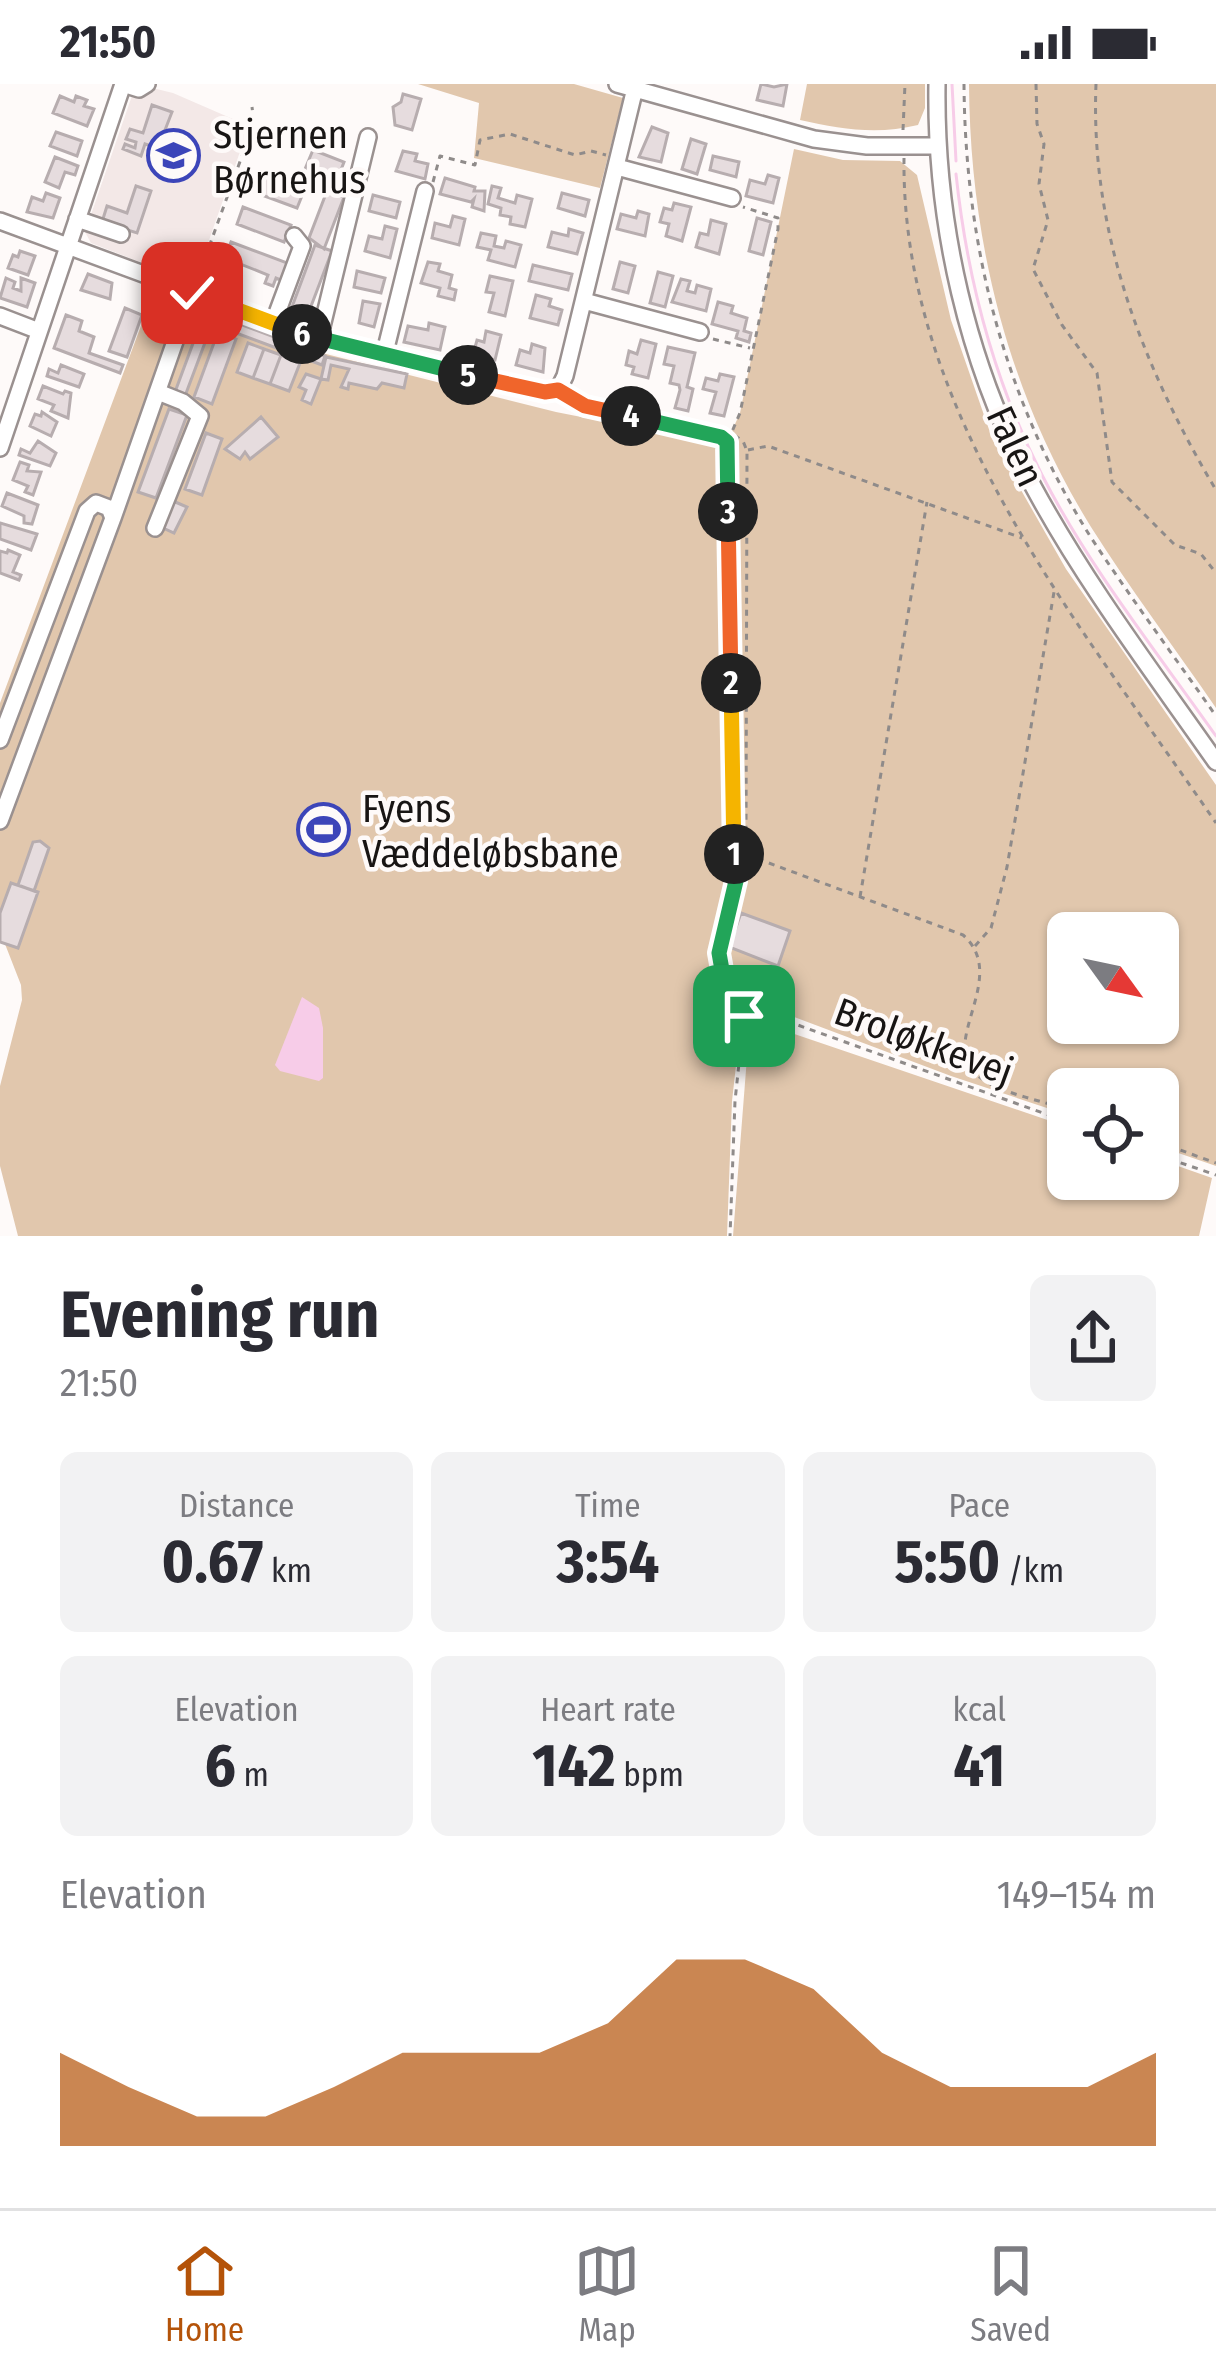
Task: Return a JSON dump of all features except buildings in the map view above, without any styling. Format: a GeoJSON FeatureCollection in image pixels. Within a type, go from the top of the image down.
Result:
{"type":"FeatureCollection","features":[{"type":"Feature","properties":{"kind":"street"},"geometry":{"type":"LineString","coordinates":[[0,448],[123,84],[139,89],[147,84]]}},
{"type":"Feature","properties":{"kind":"street"},"geometry":{"type":"LineString","coordinates":[[617,84],[814,139],[867,146],[938,146]]}},
{"type":"Feature","properties":{"kind":"street","name":"Falen"},"geometry":{"type":"LineString","coordinates":[[937,84],[945,224],[961,300],[1003,423],[1069,549],[1216,762]]}},
{"type":"Feature","properties":{"kind":"street"},"geometry":{"type":"LineString","coordinates":[[424,191],[384,356],[545,392],[558,390],[636,87]]}},
{"type":"Feature","properties":{"kind":"street"},"geometry":{"type":"LineString","coordinates":[[0,221],[319,339],[368,137]]}},
{"type":"Feature","properties":{"kind":"street"},"geometry":{"type":"LineString","coordinates":[[618,162],[732,198]]}},
{"type":"Feature","properties":{"kind":"street"},"geometry":{"type":"LineString","coordinates":[[77,219],[121,234]]}},
{"type":"Feature","properties":{"kind":"street"},"geometry":{"type":"LineString","coordinates":[[273,324],[302,245],[294,236]]}},
{"type":"Feature","properties":{"kind":"street"},"geometry":{"type":"LineString","coordinates":[[0,821],[125,488],[192,293]]}},
{"type":"Feature","properties":{"kind":"street"},"geometry":{"type":"LineString","coordinates":[[584,301],[700,332]]}},
{"type":"Feature","properties":{"kind":"street"},"geometry":{"type":"LineString","coordinates":[[0,316],[39,331]]}},
{"type":"Feature","properties":{"kind":"street"},"geometry":{"type":"LineString","coordinates":[[155,528],[200,416],[183,402],[158,392]]}},
{"type":"Feature","properties":{"kind":"street"},"geometry":{"type":"LineString","coordinates":[[0,740],[87,511],[96,503],[109,508],[113,518]]}},
{"type":"Feature","properties":{"kind":"path"},"geometry":{"type":"LineString","coordinates":[[964,84],[972,218],[986,293],[1027,415],[1090,536],[1216,716]]}},
{"type":"Feature","properties":{"kind":"path"},"geometry":{"type":"LineString","coordinates":[[1036,84],[1037,124],[1044,144],[1039,184],[1048,220],[1033,269],[1062,325],[1097,373],[1112,482],[1175,545],[1201,554],[1216,573]]}},
{"type":"Feature","properties":{"kind":"path"},"geometry":{"type":"LineString","coordinates":[[1096,84],[1100,168],[1114,264],[1141,345],[1176,421],[1216,490]]}},
{"type":"Feature","properties":{"kind":"path"},"geometry":{"type":"LineString","coordinates":[[192,293],[254,123],[252,106]]}},
{"type":"Feature","properties":{"kind":"path"},"geometry":{"type":"LineString","coordinates":[[424,191],[431,188],[440,156],[475,165],[480,140],[510,134],[575,155],[591,151],[618,162]]}},
{"type":"Feature","properties":{"kind":"path"},"geometry":{"type":"LineString","coordinates":[[730,1236],[744,1016],[724,981],[719,953],[736,881],[727,442],[740,413],[778,218],[736,205],[732,198]]}},
{"type":"Feature","properties":{"kind":"path"},"geometry":{"type":"LineString","coordinates":[[700,332],[752,349]]}},
{"type":"Feature","properties":{"kind":"path"},"geometry":{"type":"LineString","coordinates":[[319,339],[384,356]]}},
{"type":"Feature","properties":{"kind":"path"},"geometry":{"type":"LineString","coordinates":[[558,390],[578,399],[732,434],[743,441],[747,451],[746,838],[758,859],[963,935],[975,946],[982,972],[965,1046],[969,1067],[980,1079],[1047,1103]]}},
{"type":"Feature","properties":{"kind":"path"},"geometry":{"type":"LineString","coordinates":[[558,390],[585,406],[727,442]]}},
{"type":"Feature","properties":{"kind":"path"},"geometry":{"type":"LineString","coordinates":[[747,451],[768,446],[1026,540]]}},
{"type":"Feature","properties":{"kind":"path"},"geometry":{"type":"LineString","coordinates":[[860,898],[927,502]]}},
{"type":"Feature","properties":{"kind":"path"},"geometry":{"type":"LineString","coordinates":[[975,946],[991,928],[1007,867],[1055,590]]}},
{"type":"Feature","properties":{"kind":"path","name":"Broløkkevej"},"geometry":{"type":"LineString","coordinates":[[740,1004],[1047,1114]]}},
{"type":"Feature","properties":{"kind":"path"},"geometry":{"type":"LineString","coordinates":[[1179,1150],[1216,1163]]}},
{"type":"Feature","properties":{"kind":"path"},"geometry":{"type":"LineString","coordinates":[[1179,1162],[1216,1175]]}},
{"type":"Feature","properties":{"kind":"shaded area","name":"Stjernen Børnehus"},"geometry":{"type":"Polygon","coordinates":[[[136,84],[173,93],[249,126],[194,283],[91,243],[85,232],[136,84]]]}},
{"type":"Feature","properties":{"kind":"shaded area"},"geometry":{"type":"Polygon","coordinates":[[[418,84],[574,84],[623,98],[600,188],[474,158],[479,103],[418,84]]]}},
{"type":"Feature","properties":{"kind":"shaded area"},"geometry":{"type":"Polygon","coordinates":[[[807,84],[925,84],[925,108],[918,125],[888,130],[800,120],[807,84]]]}},
{"type":"Feature","properties":{"kind":"shaded area"},"geometry":{"type":"Polygon","coordinates":[[[969,84],[1216,84],[1216,708],[1091,527],[1037,423],[999,314],[986,258],[971,143],[969,84]]]}},
{"type":"Feature","properties":{"kind":"shaded area"},"geometry":{"type":"Polygon","coordinates":[[[794,149],[843,160],[900,161],[917,175],[951,320],[993,441],[1066,569],[1216,785],[1216,1166],[1179,1153],[1179,1068],[1047,1068],[1047,1108],[741,997],[729,958],[743,859],[727,442],[740,413],[794,149]]]}},
{"type":"Feature","properties":{"kind":"shaded area","name":"Fyens Væddeløbsbane"},"geometry":{"type":"Polygon","coordinates":[[[154,291],[326,354],[556,412],[723,445],[732,871],[717,955],[720,976],[741,1021],[732,1101],[727,1236],[18,1236],[0,1166],[0,1086],[22,1000],[21,985],[5,944],[0,942],[0,703],[154,291]]]}},
{"type":"Feature","properties":{"kind":"shaded area"},"geometry":{"type":"Polygon","coordinates":[[[302,997],[319,1008],[323,1078],[319,1081],[280,1071],[275,1065],[302,997]]]}},
{"type":"Feature","properties":{"kind":"shaded area"},"geometry":{"type":"Polygon","coordinates":[[[750,1019],[1047,1120],[1047,1200],[1179,1200],[1179,1166],[1212,1178],[1199,1236],[733,1236],[750,1019]]]}},
{"type":"Feature","properties":{"kind":"waterway"},"geometry":{"type":"LineString","coordinates":[[952,84],[956,161]]}},
{"type":"Feature","properties":{"kind":"waterway"},"geometry":{"type":"LineString","coordinates":[[956,174],[967,252],[985,328],[1025,439],[1081,543],[1216,736]]}},
{"type":"Feature","properties":{"kind":"place","name":"Stjernen Børnehus"},"geometry":{"type":"Point","coordinates":[174,156]}},
{"type":"Feature","properties":{"kind":"place","name":"Fyens Væddeløbsbane"},"geometry":{"type":"Point","coordinates":[323,830]}},
{"type":"Feature","properties":{"kind":"route"},"geometry":{"type":"LineString","coordinates":[[192,293],[293,332],[545,392],[558,390],[585,406],[727,442],[736,881],[719,953],[724,981],[744,1016]]}}]}
